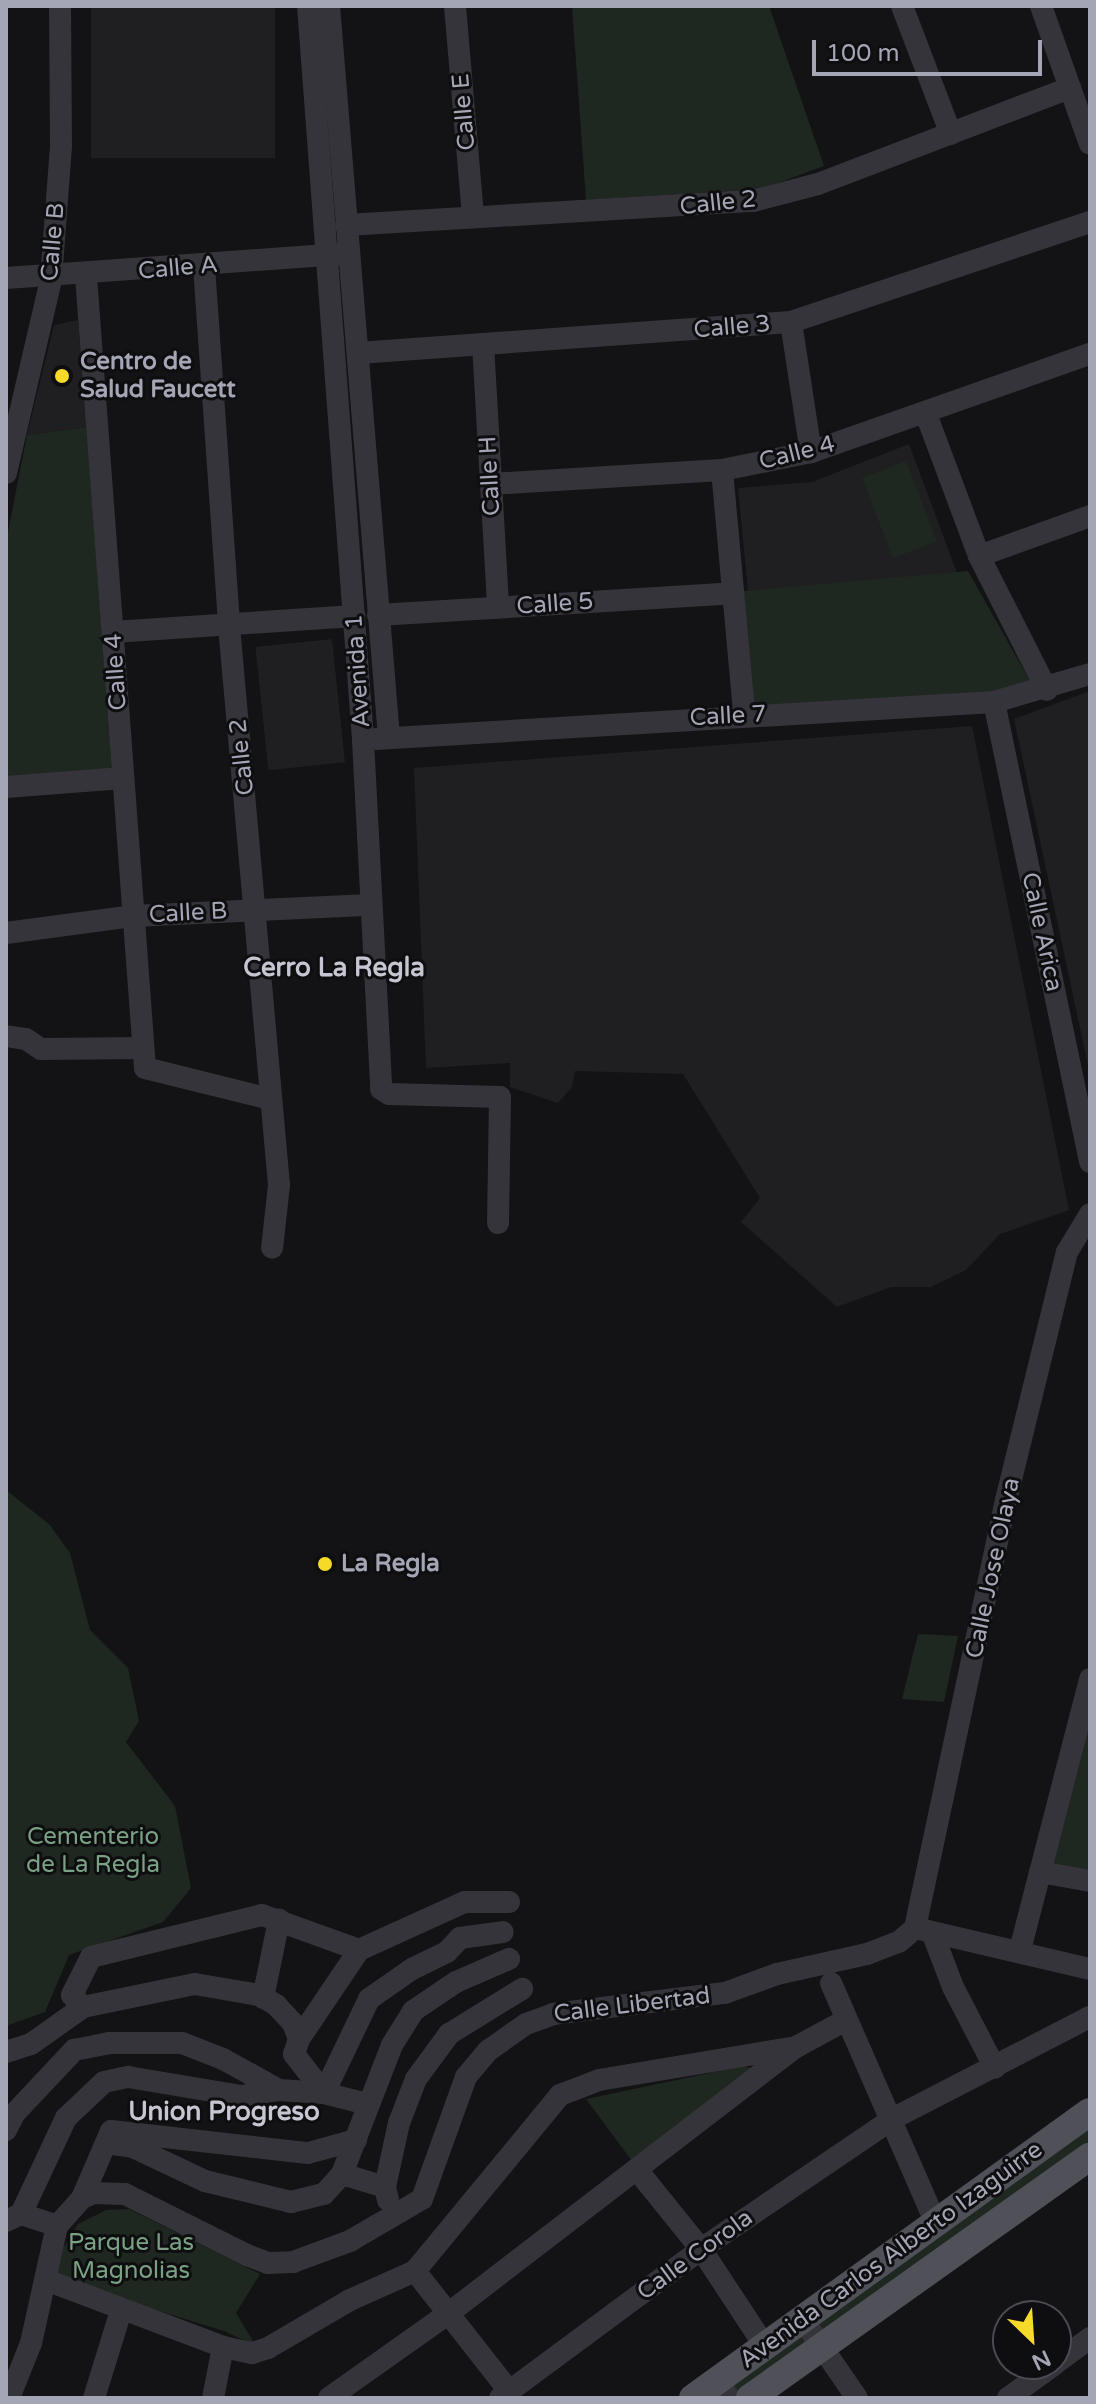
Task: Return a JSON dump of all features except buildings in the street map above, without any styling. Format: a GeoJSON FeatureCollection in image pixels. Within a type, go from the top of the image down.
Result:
{"type":"FeatureCollection","features":[{"type":"Feature","properties":{"kind":"main road","name":"Avenida Carlos Alberto Izaguirre"},"geometry":{"type":"LineString","coordinates":[[693,2398],[723,2390],[764,2345],[1090,2112]]}},
{"type":"Feature","properties":{"kind":"main road","name":"Avenida Carlos Alberto Izaguirre"},"geometry":{"type":"LineString","coordinates":[[750,2398],[1090,2156]]}},
{"type":"Feature","properties":{"kind":"street","name":"Calle B"},"geometry":{"type":"LineString","coordinates":[[6,473],[51,279],[61,147],[60,6]]}},
{"type":"Feature","properties":{"kind":"street","name":"Avenida 1"},"geometry":{"type":"LineString","coordinates":[[308,6],[338,254],[354,616],[381,1089],[389,1094],[500,1097],[498,1223]]}},
{"type":"Feature","properties":{"kind":"street","name":"Avenida 1"},"geometry":{"type":"LineString","coordinates":[[329,6],[346,225],[338,254],[358,353],[389,738]]}},
{"type":"Feature","properties":{"kind":"street","name":"Calle E"},"geometry":{"type":"LineString","coordinates":[[455,6],[473,217]]}},
{"type":"Feature","properties":{"kind":"street"},"geometry":{"type":"LineString","coordinates":[[902,6],[951,134]]}},
{"type":"Feature","properties":{"kind":"street"},"geometry":{"type":"LineString","coordinates":[[1041,6],[1090,144]]}},
{"type":"Feature","properties":{"kind":"street","name":"Calle 2"},"geometry":{"type":"LineString","coordinates":[[346,225],[753,201],[818,184],[1070,88]]}},
{"type":"Feature","properties":{"kind":"street","name":"Calle 3"},"geometry":{"type":"LineString","coordinates":[[358,353],[791,322],[1090,222]]}},
{"type":"Feature","properties":{"kind":"street","name":"Calle A"},"geometry":{"type":"LineString","coordinates":[[6,278],[51,279],[338,254]]}},
{"type":"Feature","properties":{"kind":"street","name":"Calle 2"},"geometry":{"type":"LineString","coordinates":[[204,266],[229,626],[257,909],[279,1185],[272,1248]]}},
{"type":"Feature","properties":{"kind":"street","name":"Calle 4"},"geometry":{"type":"LineString","coordinates":[[86,276],[144,1058]]}},
{"type":"Feature","properties":{"kind":"street"},"geometry":{"type":"LineString","coordinates":[[791,322],[811,452]]}},
{"type":"Feature","properties":{"kind":"street","name":"Calle H"},"geometry":{"type":"LineString","coordinates":[[483,344],[498,608]]}},
{"type":"Feature","properties":{"kind":"street","name":"Calle 4"},"geometry":{"type":"LineString","coordinates":[[491,484],[722,470],[811,452],[1090,354]]}},
{"type":"Feature","properties":{"kind":"street"},"geometry":{"type":"LineString","coordinates":[[926,414],[979,556],[1047,690]]}},
{"type":"Feature","properties":{"kind":"street"},"geometry":{"type":"LineString","coordinates":[[722,470],[744,714]]}},
{"type":"Feature","properties":{"kind":"street"},"geometry":{"type":"LineString","coordinates":[[979,556],[1090,516]]}},
{"type":"Feature","properties":{"kind":"street","name":"Calle 5"},"geometry":{"type":"LineString","coordinates":[[378,615],[733,593]]}},
{"type":"Feature","properties":{"kind":"street"},"geometry":{"type":"LineString","coordinates":[[113,632],[354,616]]}},
{"type":"Feature","properties":{"kind":"street","name":"Calle 7"},"geometry":{"type":"LineString","coordinates":[[363,740],[744,714],[994,702],[1047,690],[1090,674]]}},
{"type":"Feature","properties":{"kind":"street","name":"Calle Arica"},"geometry":{"type":"LineString","coordinates":[[994,702],[1090,1162]]}},
{"type":"Feature","properties":{"kind":"street"},"geometry":{"type":"LineString","coordinates":[[6,787],[123,778]]}},
{"type":"Feature","properties":{"kind":"street","name":"Calle B"},"geometry":{"type":"LineString","coordinates":[[6,933],[134,916],[370,905]]}},
{"type":"Feature","properties":{"kind":"street"},"geometry":{"type":"LineString","coordinates":[[6,1036],[26,1039],[41,1049],[144,1058],[270,1099]]}},
{"type":"Feature","properties":{"kind":"street","name":"Calle Jose Olaya"},"geometry":{"type":"LineString","coordinates":[[924,1930],[1006,1500],[1067,1252],[1090,1214]]}},
{"type":"Feature","properties":{"kind":"street"},"geometry":{"type":"LineString","coordinates":[[1067,1252],[1090,1248]]}},
{"type":"Feature","properties":{"kind":"street"},"geometry":{"type":"LineString","coordinates":[[1020,1950],[1090,1679]]}},
{"type":"Feature","properties":{"kind":"street"},"geometry":{"type":"LineString","coordinates":[[1040,1872],[1090,1881]]}},
{"type":"Feature","properties":{"kind":"street"},"geometry":{"type":"LineString","coordinates":[[324,2093],[294,2054],[299,2039],[359,1950],[465,1902],[509,1902]]}},
{"type":"Feature","properties":{"kind":"street"},"geometry":{"type":"LineString","coordinates":[[83,2007],[72,1995],[91,1957],[262,1915],[359,1950]]}},
{"type":"Feature","properties":{"kind":"street"},"geometry":{"type":"LineString","coordinates":[[263,1998],[279,1920]]}},
{"type":"Feature","properties":{"kind":"street"},"geometry":{"type":"LineString","coordinates":[[924,1930],[1020,1950],[1090,1969]]}},
{"type":"Feature","properties":{"kind":"street"},"geometry":{"type":"LineString","coordinates":[[924,1930],[995,2068]]}},
{"type":"Feature","properties":{"kind":"street","name":"Calle Libertad"},"geometry":{"type":"LineString","coordinates":[[82,2198],[93,2193],[125,2194],[268,2263],[293,2262],[350,2241],[422,2199],[433,2174],[451,2108],[466,2077],[489,2050],[526,2024],[553,2014],[725,1993],[777,1974],[867,1954],[924,1930]]}},
{"type":"Feature","properties":{"kind":"street"},"geometry":{"type":"LineString","coordinates":[[324,2093],[369,1999],[412,1969],[447,1952],[460,1938],[503,1932]]}},
{"type":"Feature","properties":{"kind":"street"},"geometry":{"type":"LineString","coordinates":[[106,2143],[133,2147],[205,2181],[291,2202],[324,2194],[342,2174],[367,2104],[413,2011],[456,1982],[509,1959]]}},
{"type":"Feature","properties":{"kind":"street"},"geometry":{"type":"LineString","coordinates":[[831,1983],[894,2118],[935,2221]]}},
{"type":"Feature","properties":{"kind":"street"},"geometry":{"type":"LineString","coordinates":[[6,2052],[31,2044],[83,2007],[195,1984],[263,1998],[293,2023],[299,2039]]}},
{"type":"Feature","properties":{"kind":"street"},"geometry":{"type":"LineString","coordinates":[[411,2206],[390,2207],[385,2187],[416,2079],[449,2034],[522,1989]]}},
{"type":"Feature","properties":{"kind":"street","name":"Calle Corola"},"geometry":{"type":"LineString","coordinates":[[504,2395],[701,2249],[894,2118],[1090,2017]]}},
{"type":"Feature","properties":{"kind":"street"},"geometry":{"type":"LineString","coordinates":[[329,2398],[449,2313],[638,2171],[796,2047],[846,2020]]}},
{"type":"Feature","properties":{"kind":"street"},"geometry":{"type":"LineString","coordinates":[[6,2130],[14,2114],[74,2050],[109,2043],[182,2043],[223,2059],[279,2090]]}},
{"type":"Feature","properties":{"kind":"street"},"geometry":{"type":"LineString","coordinates":[[46,2280],[121,2311],[223,2347],[252,2353],[268,2348],[350,2300],[415,2271],[560,2095],[599,2080],[796,2047]]}},
{"type":"Feature","properties":{"kind":"street"},"geometry":{"type":"LineString","coordinates":[[57,2226],[13,2217],[66,2118],[104,2082],[128,2077],[241,2096],[279,2090],[324,2093],[367,2104]]}},
{"type":"Feature","properties":{"kind":"street"},"geometry":{"type":"LineString","coordinates":[[9,2398],[31,2343],[57,2226],[82,2198],[111,2131],[308,2153],[356,2140]]}},
{"type":"Feature","properties":{"kind":"street"},"geometry":{"type":"LineString","coordinates":[[638,2171],[701,2249],[764,2345]]}},
{"type":"Feature","properties":{"kind":"street"},"geometry":{"type":"LineString","coordinates":[[342,2174],[385,2187]]}},
{"type":"Feature","properties":{"kind":"street"},"geometry":{"type":"LineString","coordinates":[[415,2271],[449,2313],[504,2395]]}},
{"type":"Feature","properties":{"kind":"street"},"geometry":{"type":"LineString","coordinates":[[94,2398],[121,2311]]}},
{"type":"Feature","properties":{"kind":"street"},"geometry":{"type":"LineString","coordinates":[[802,2318],[857,2398]]}},
{"type":"Feature","properties":{"kind":"street"},"geometry":{"type":"LineString","coordinates":[[213,2398],[223,2347]]}},
{"type":"Feature","properties":{"kind":"street"},"geometry":{"type":"LineString","coordinates":[[1008,2398],[1033,2380]]}},
{"type":"Feature","properties":{"kind":"shaded area"},"geometry":{"type":"Polygon","coordinates":[[[91,6],[275,6],[275,158],[91,158],[91,6]]]}},
{"type":"Feature","properties":{"kind":"shaded area","name":"Centro de Salud Faucett"},"geometry":{"type":"Polygon","coordinates":[[[78,320],[87,427],[27,435],[54,325],[78,320]]]}},
{"type":"Feature","properties":{"kind":"shaded area"},"geometry":{"type":"Polygon","coordinates":[[[909,444],[957,573],[748,591],[738,488],[812,482],[909,444]]]}},
{"type":"Feature","properties":{"kind":"shaded area"},"geometry":{"type":"Polygon","coordinates":[[[332,639],[345,762],[268,770],[255,647],[332,639]]]}},
{"type":"Feature","properties":{"kind":"shaded area"},"geometry":{"type":"Polygon","coordinates":[[[1090,691],[1090,1075],[1014,719],[1090,691]]]}},
{"type":"Feature","properties":{"kind":"shaded area"},"geometry":{"type":"Polygon","coordinates":[[[972,726],[1069,1210],[1000,1234],[966,1270],[931,1287],[891,1287],[837,1307],[741,1222],[760,1198],[683,1074],[575,1071],[572,1087],[558,1103],[510,1087],[510,1063],[426,1068],[414,768],[972,726]]]}},
{"type":"Feature","properties":{"kind":"green space"},"geometry":{"type":"Polygon","coordinates":[[[572,6],[769,6],[824,166],[762,189],[586,200],[572,6]]]}},
{"type":"Feature","properties":{"kind":"green space"},"geometry":{"type":"Polygon","coordinates":[[[87,427],[112,773],[6,781],[6,542],[27,435],[87,427]]]}},
{"type":"Feature","properties":{"kind":"green space"},"geometry":{"type":"Polygon","coordinates":[[[906,461],[937,541],[893,558],[862,478],[906,461]]]}},
{"type":"Feature","properties":{"kind":"green space"},"geometry":{"type":"Polygon","coordinates":[[[968,571],[1034,688],[754,711],[743,591],[968,571]]]}},
{"type":"Feature","properties":{"kind":"green space","name":"Cementerio de La Regla"},"geometry":{"type":"Polygon","coordinates":[[[6,1490],[49,1524],[70,1553],[90,1630],[128,1668],[139,1721],[126,1742],[175,1806],[191,1888],[163,1922],[69,1955],[45,2012],[6,2026],[6,1490]]]}},
{"type":"Feature","properties":{"kind":"green space"},"geometry":{"type":"Polygon","coordinates":[[[918,1634],[958,1636],[944,1702],[902,1699],[918,1634]]]}},
{"type":"Feature","properties":{"kind":"green space"},"geometry":{"type":"Polygon","coordinates":[[[1090,1711],[1090,1876],[1052,1864],[1090,1711]]]}},
{"type":"Feature","properties":{"kind":"green space"},"geometry":{"type":"Polygon","coordinates":[[[743,2066],[754,2069],[632,2161],[586,2099],[743,2066]]]}},
{"type":"Feature","properties":{"kind":"green space"},"geometry":{"type":"Polygon","coordinates":[[[1090,2124],[1090,2144],[734,2398],[712,2398],[1090,2124]]]}},
{"type":"Feature","properties":{"kind":"green space","name":"Parque Las Magnolias"},"geometry":{"type":"Polygon","coordinates":[[[129,2209],[260,2274],[236,2313],[256,2346],[224,2331],[56,2279],[63,2248],[78,2224],[106,2210],[129,2209]]]}},
{"type":"Feature","properties":{"kind":"place","name":"Centro de Salud Faucett"},"geometry":{"type":"Point","coordinates":[62,376]}},
{"type":"Feature","properties":{"kind":"place","name":"La Regla"},"geometry":{"type":"Point","coordinates":[325,1564]}},
{"type":"Feature","properties":{"kind":"district","name":"Cerro La Regla"},"geometry":{"type":"Point","coordinates":[334,968]}},
{"type":"Feature","properties":{"kind":"district","name":"Union Progreso"},"geometry":{"type":"Point","coordinates":[224,2112]}}]}
